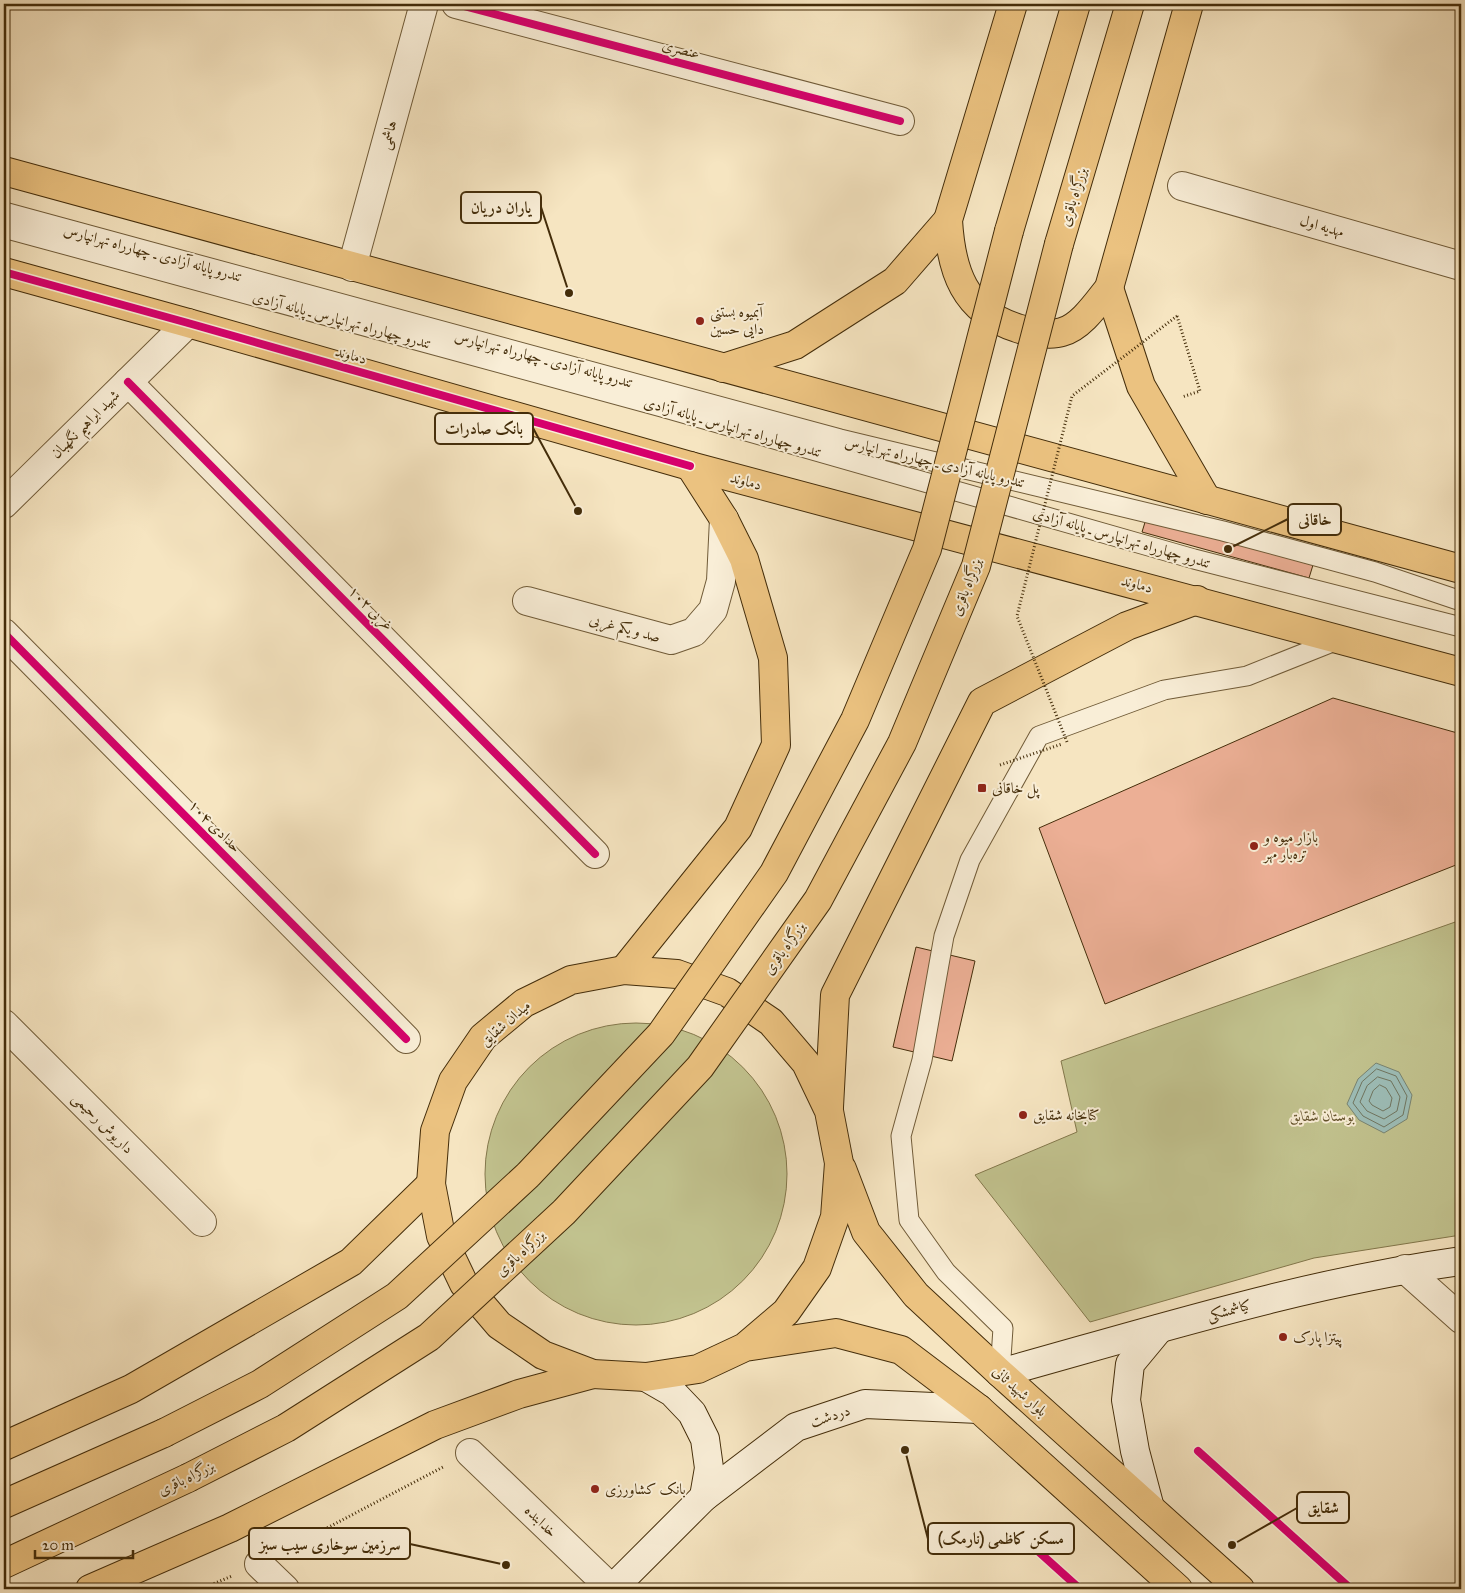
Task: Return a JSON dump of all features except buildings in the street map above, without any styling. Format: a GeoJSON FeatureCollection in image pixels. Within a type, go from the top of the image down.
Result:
{"type":"FeatureCollection","features":[{"type":"Feature","properties":{"kind":"main road"},"geometry":{"type":"LineString","coordinates":[[1012,4],[948,220],[950,245],[957,276],[974,303],[1000,323],[1031,333],[1062,332],[1085,319],[1109,288],[1189,4]]}},
{"type":"Feature","properties":{"kind":"main road"},"geometry":{"type":"LineString","coordinates":[[4,1504],[164,1433],[260,1384],[398,1296],[528,1175],[661,1034],[774,873],[855,720],[927,549],[1009,231],[1076,4]]}},
{"type":"Feature","properties":{"kind":"main road","name":"بزرگراه باقری"},"geometry":{"type":"LineString","coordinates":[[4,1564],[188,1478],[286,1428],[429,1337],[564,1212],[700,1067],[813,908],[902,743],[976,566],[1059,244],[1130,4]]}},
{"type":"Feature","properties":{"kind":"main road"},"geometry":{"type":"LineString","coordinates":[[4,171],[1461,569]]}},
{"type":"Feature","properties":{"kind":"main road"},"geometry":{"type":"LineString","coordinates":[[723,368],[795,346],[895,281],[948,220]]}},
{"type":"Feature","properties":{"kind":"main road","name":"دماوند"},"geometry":{"type":"LineString","coordinates":[[4,272],[690,466],[1461,672]]}},
{"type":"Feature","properties":{"kind":"main road"},"geometry":{"type":"LineString","coordinates":[[1109,288],[1142,386],[1207,500]]}},
{"type":"Feature","properties":{"kind":"main road"},"geometry":{"type":"LineString","coordinates":[[624,970],[738,828],[776,745],[773,658],[744,559],[724,520],[690,466]]}},
{"type":"Feature","properties":{"kind":"main road"},"geometry":{"type":"LineString","coordinates":[[829,1111],[835,995],[982,702],[1127,626],[1197,600]]}},
{"type":"Feature","properties":{"kind":"main road","name":"میدان شقایق"},"geometry":{"type":"LineString","coordinates":[[624,970],[677,974],[727,992],[771,1022],[806,1063],[829,1111],[839,1163],[835,1217],[817,1268],[786,1312],[745,1346],[698,1368],[646,1378],[593,1374],[543,1355],[499,1325],[464,1284],[441,1236],[431,1184],[435,1131],[453,1081],[483,1037],[524,1003],[571,980],[624,970]]}},
{"type":"Feature","properties":{"kind":"main road","name":"بلوار شهید ثانی"},"geometry":{"type":"LineString","coordinates":[[839,1163],[866,1232],[916,1294],[1000,1373],[1240,1589]]}},
{"type":"Feature","properties":{"kind":"main road"},"geometry":{"type":"LineString","coordinates":[[4,1446],[131,1389],[351,1262],[431,1184]]}},
{"type":"Feature","properties":{"kind":"main road"},"geometry":{"type":"LineString","coordinates":[[745,1346],[836,1333],[901,1350],[979,1409],[1178,1589]]}},
{"type":"Feature","properties":{"kind":"main road"},"geometry":{"type":"LineString","coordinates":[[90,1589],[230,1528],[435,1426],[519,1394],[593,1374]]}},
{"type":"Feature","properties":{"kind":"street","name":"هاشمی"},"geometry":{"type":"LineString","coordinates":[[352,266],[424,4]]}},
{"type":"Feature","properties":{"kind":"street","name":"عنصری"},"geometry":{"type":"LineString","coordinates":[[456,4],[900,121]]}},
{"type":"Feature","properties":{"kind":"street","name":"مهدیه اول"},"geometry":{"type":"LineString","coordinates":[[1182,186],[1461,266]]}},
{"type":"Feature","properties":{"kind":"street","name":"شهید ابراهیم نگهبان"},"geometry":{"type":"LineString","coordinates":[[4,504],[188,323]]}},
{"type":"Feature","properties":{"kind":"street","name":"۱۰۲ غربی"},"geometry":{"type":"LineString","coordinates":[[128,382],[595,854]]}},
{"type":"Feature","properties":{"kind":"street","name":"صد و یکم غربی"},"geometry":{"type":"LineString","coordinates":[[526,601],[670,640],[694,632],[713,610],[721,580],[724,520]]}},
{"type":"Feature","properties":{"kind":"street","name":"حدادی ۱۰۴"},"geometry":{"type":"LineString","coordinates":[[4,633],[406,1039]]}},
{"type":"Feature","properties":{"kind":"street","name":"داریوش رحیمی"},"geometry":{"type":"LineString","coordinates":[[4,1024],[202,1222]]}},
{"type":"Feature","properties":{"kind":"street","name":"کیاشمشکی"},"geometry":{"type":"LineString","coordinates":[[1000,1373],[1309,1289],[1405,1268],[1461,1261]]}},
{"type":"Feature","properties":{"kind":"street"},"geometry":{"type":"LineString","coordinates":[[1405,1268],[1461,1319]]}},
{"type":"Feature","properties":{"kind":"street"},"geometry":{"type":"LineString","coordinates":[[1150,1508],[1134,1451],[1126,1400],[1130,1364],[1159,1329]]}},
{"type":"Feature","properties":{"kind":"street"},"geometry":{"type":"LineString","coordinates":[[646,1378],[672,1392],[692,1413],[705,1440],[709,1468],[704,1497]]}},
{"type":"Feature","properties":{"kind":"street","name":"دردشت"},"geometry":{"type":"LineString","coordinates":[[612,1589],[704,1497],[796,1427],[865,1404],[979,1409]]}},
{"type":"Feature","properties":{"kind":"street","name":"خدابنده"},"geometry":{"type":"LineString","coordinates":[[470,1453],[612,1589]]}},
{"type":"Feature","properties":{"kind":"street"},"geometry":{"type":"LineString","coordinates":[[259,1564],[285,1589]]}},
{"type":"Feature","properties":{"kind":"lane","name":"تندرو پایانه آزادی ـ چهارراه تهرانپارس"},"geometry":{"type":"LineString","coordinates":[[4,212],[840,439],[1232,534],[1375,572],[1461,601]]}},
{"type":"Feature","properties":{"kind":"lane","name":"تندرو چهارراه تهرانپارس ـ پایانه آزادی"},"geometry":{"type":"LineString","coordinates":[[4,228],[662,406],[1194,559],[1461,627]]}},
{"type":"Feature","properties":{"kind":"lane"},"geometry":{"type":"LineString","coordinates":[[1000,1373],[1003,1328],[946,1272],[908,1220],[901,1136],[922,1060],[944,936],[970,860],[1039,736],[1164,690],[1247,676],[1340,639]]}},
{"type":"Feature","properties":{"kind":"path"},"geometry":{"type":"LineString","coordinates":[[1067,742],[1017,616],[1072,396],[1177,316],[1200,391]]}},
{"type":"Feature","properties":{"kind":"path"},"geometry":{"type":"LineString","coordinates":[[1000,765],[1062,744]]}},
{"type":"Feature","properties":{"kind":"path"},"geometry":{"type":"LineString","coordinates":[[201,1589],[259,1564],[470,1453]]}},
{"type":"Feature","properties":{"kind":"green space","name":"بوستان شقایق"},"geometry":{"type":"Polygon","coordinates":[[[1458,921],[1461,928],[1461,1235],[1314,1258],[1090,1322],[975,1175],[1077,1132],[1061,1061],[1458,921]]]}},
{"type":"Feature","properties":{"kind":"green space"},"geometry":{"type":"Polygon","coordinates":[[[636,1023],[665,1026],[694,1034],[720,1048],[743,1067],[762,1090],[776,1116],[784,1145],[787,1174],[784,1203],[776,1232],[762,1258],[743,1281],[720,1300],[694,1314],[665,1322],[636,1325],[607,1322],[578,1314],[552,1300],[529,1281],[510,1258],[496,1232],[488,1203],[485,1174],[488,1145],[496,1116],[510,1090],[529,1067],[552,1048],[578,1034],[607,1026],[636,1023]]]}},
{"type":"Feature","properties":{"kind":"water"},"geometry":{"type":"Polygon","coordinates":[[[1376,1063],[1399,1072],[1412,1095],[1407,1119],[1384,1133],[1359,1120],[1347,1104],[1358,1079],[1376,1063]]]}},
{"type":"Feature","properties":{"kind":"cycle path"},"geometry":{"type":"LineString","coordinates":[[456,4],[900,121]]}},
{"type":"Feature","properties":{"kind":"cycle path"},"geometry":{"type":"LineString","coordinates":[[4,272],[690,466]]}},
{"type":"Feature","properties":{"kind":"cycle path"},"geometry":{"type":"LineString","coordinates":[[128,382],[595,854]]}},
{"type":"Feature","properties":{"kind":"cycle path"},"geometry":{"type":"LineString","coordinates":[[4,633],[406,1039]]}},
{"type":"Feature","properties":{"kind":"cycle path"},"geometry":{"type":"LineString","coordinates":[[1198,1451],[1351,1589]]}},
{"type":"Feature","properties":{"kind":"cycle path"},"geometry":{"type":"LineString","coordinates":[[1019,1534],[1080,1589]]}},
{"type":"Feature","properties":{"kind":"place","name":"یاران دریان"},"geometry":{"type":"Point","coordinates":[569,293]}},
{"type":"Feature","properties":{"kind":"place","name":"آبمیوه بستنی دایی حسین"},"geometry":{"type":"Point","coordinates":[700,321]}},
{"type":"Feature","properties":{"kind":"place","name":"بانک صادرات"},"geometry":{"type":"Point","coordinates":[578,511]}},
{"type":"Feature","properties":{"kind":"place","name":"خاقانی"},"geometry":{"type":"Point","coordinates":[1228,549]}},
{"type":"Feature","properties":{"kind":"place","name":"پل خاقانی"},"geometry":{"type":"Point","coordinates":[982,788]}},
{"type":"Feature","properties":{"kind":"place","name":"بازار میوه و تره‌بار مهر"},"geometry":{"type":"Point","coordinates":[1254,846]}},
{"type":"Feature","properties":{"kind":"place","name":"کتابخانه شقایق"},"geometry":{"type":"Point","coordinates":[1023,1115]}},
{"type":"Feature","properties":{"kind":"place","name":"پیتزا پارک"},"geometry":{"type":"Point","coordinates":[1283,1337]}},
{"type":"Feature","properties":{"kind":"place","name":"مسکن کاظمی (نارمک)"},"geometry":{"type":"Point","coordinates":[905,1450]}},
{"type":"Feature","properties":{"kind":"place","name":"بانک کشاورزی"},"geometry":{"type":"Point","coordinates":[595,1489]}},
{"type":"Feature","properties":{"kind":"place","name":"شقایق"},"geometry":{"type":"Point","coordinates":[1232,1545]}},
{"type":"Feature","properties":{"kind":"place","name":"سرزمین سوخاری سیب سبز"},"geometry":{"type":"Point","coordinates":[506,1565]}}]}
